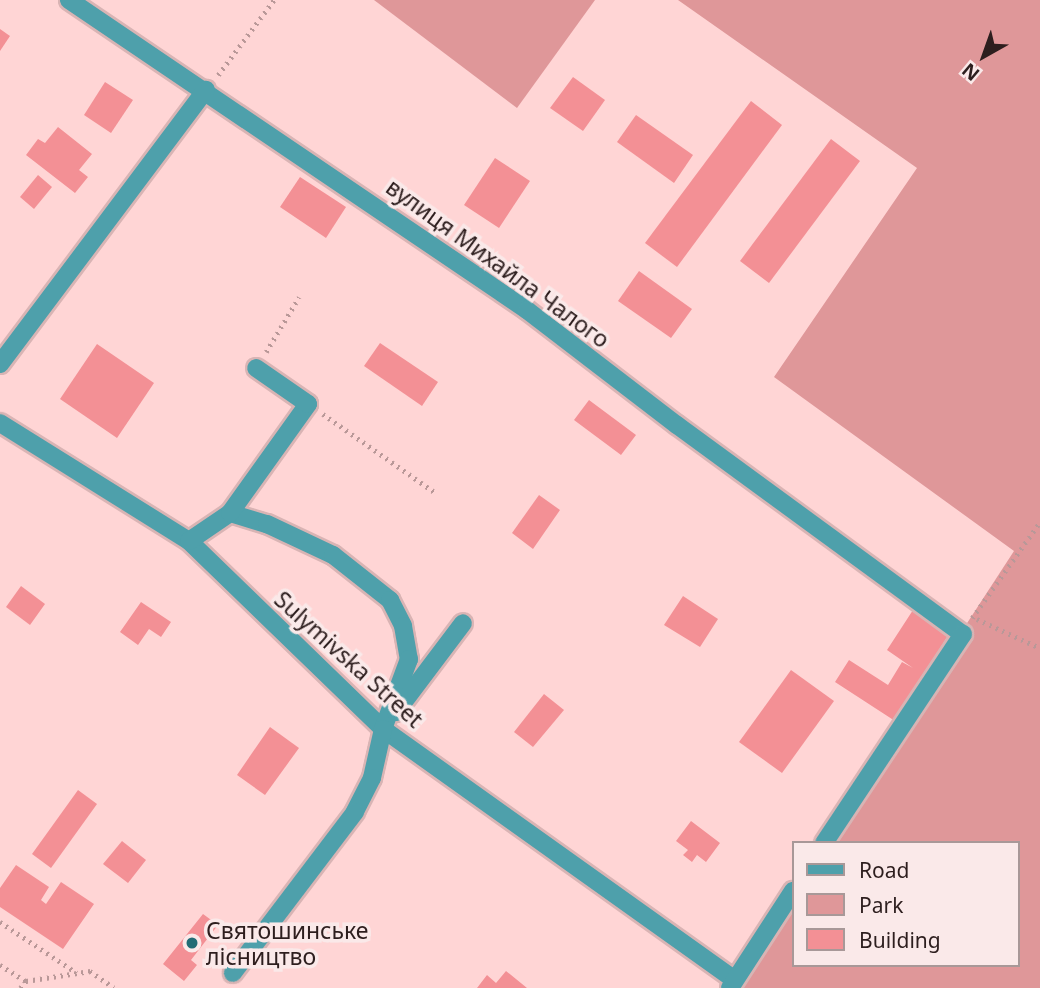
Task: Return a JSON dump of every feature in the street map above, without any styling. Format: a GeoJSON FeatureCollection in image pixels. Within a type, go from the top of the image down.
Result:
{"type":"FeatureCollection","features":[{"type":"Feature","properties":{"kind":"street","name":"вулиця Михайла Чалого"},"geometry":{"type":"LineString","coordinates":[[69,0],[89,5],[206,90],[527,310],[677,425],[963,634]]}},
{"type":"Feature","properties":{"kind":"street"},"geometry":{"type":"LineString","coordinates":[[0,364],[206,90]]}},
{"type":"Feature","properties":{"kind":"street"},"geometry":{"type":"LineString","coordinates":[[189,541],[230,513],[308,404],[256,368]]}},
{"type":"Feature","properties":{"kind":"street","name":"Sulymivska Street"},"geometry":{"type":"LineString","coordinates":[[0,423],[189,541],[383,729],[733,984]]}},
{"type":"Feature","properties":{"kind":"street"},"geometry":{"type":"LineString","coordinates":[[230,513],[267,524],[333,555],[390,600],[403,626],[409,659],[383,729],[372,779],[355,813],[233,973]]}},
{"type":"Feature","properties":{"kind":"street"},"geometry":{"type":"LineString","coordinates":[[383,729],[463,623]]}},
{"type":"Feature","properties":{"kind":"street"},"geometry":{"type":"LineString","coordinates":[[825,841],[963,634]]}},
{"type":"Feature","properties":{"kind":"street"},"geometry":{"type":"LineString","coordinates":[[733,984],[792,893]]}},
{"type":"Feature","properties":{"kind":"path"},"geometry":{"type":"LineString","coordinates":[[206,90],[274,0]]}},
{"type":"Feature","properties":{"kind":"path"},"geometry":{"type":"LineString","coordinates":[[256,368],[299,297]]}},
{"type":"Feature","properties":{"kind":"path"},"geometry":{"type":"LineString","coordinates":[[308,404],[436,494]]}},
{"type":"Feature","properties":{"kind":"path"},"geometry":{"type":"LineString","coordinates":[[963,634],[972,617],[1040,522]]}},
{"type":"Feature","properties":{"kind":"path"},"geometry":{"type":"LineString","coordinates":[[972,617],[1040,648]]}},
{"type":"Feature","properties":{"kind":"path"},"geometry":{"type":"LineString","coordinates":[[0,922],[78,973]]}},
{"type":"Feature","properties":{"kind":"path"},"geometry":{"type":"LineString","coordinates":[[0,965],[26,981],[90,971],[114,988]]}},
{"type":"Feature","properties":{"kind":"path"},"geometry":{"type":"LineString","coordinates":[[22,988],[26,981]]}},
{"type":"Feature","properties":{"kind":"green space"},"geometry":{"type":"Polygon","coordinates":[[[374,0],[595,0],[517,108],[374,0]]]}},
{"type":"Feature","properties":{"kind":"green space"},"geometry":{"type":"Polygon","coordinates":[[[678,0],[1040,0],[1040,988],[728,988],[792,892],[792,967],[1019,967],[1019,841],[825,841],[1014,551],[774,377],[917,168],[678,0]]]}},
{"type":"Feature","properties":{"kind":"building"},"geometry":{"type":"Polygon","coordinates":[[[0,29],[10,36],[0,51],[0,29]]]}},
{"type":"Feature","properties":{"kind":"building"},"geometry":{"type":"Polygon","coordinates":[[[573,77],[605,100],[583,131],[550,108],[573,77]]]}},
{"type":"Feature","properties":{"kind":"building"},"geometry":{"type":"Polygon","coordinates":[[[105,82],[133,100],[111,133],[84,115],[105,82]]]}},
{"type":"Feature","properties":{"kind":"building"},"geometry":{"type":"Polygon","coordinates":[[[751,101],[782,125],[677,267],[645,243],[751,101]]]}},
{"type":"Feature","properties":{"kind":"building"},"geometry":{"type":"Polygon","coordinates":[[[636,115],[693,155],[674,183],[617,142],[636,115]]]}},
{"type":"Feature","properties":{"kind":"building"},"geometry":{"type":"Polygon","coordinates":[[[58,127],[92,154],[79,170],[88,177],[75,193],[26,155],[38,139],[45,143],[58,127]]]}},
{"type":"Feature","properties":{"kind":"building"},"geometry":{"type":"Polygon","coordinates":[[[831,139],[860,161],[769,283],[740,261],[831,139]]]}},
{"type":"Feature","properties":{"kind":"building"},"geometry":{"type":"Polygon","coordinates":[[[495,158],[530,181],[499,228],[464,205],[495,158]]]}},
{"type":"Feature","properties":{"kind":"building"},"geometry":{"type":"Polygon","coordinates":[[[38,175],[52,187],[34,209],[20,197],[38,175]]]}},
{"type":"Feature","properties":{"kind":"building"},"geometry":{"type":"Polygon","coordinates":[[[300,177],[346,207],[326,238],[280,207],[300,177]]]}},
{"type":"Feature","properties":{"kind":"building"},"geometry":{"type":"Polygon","coordinates":[[[639,271],[692,309],[671,338],[618,301],[639,271]]]}},
{"type":"Feature","properties":{"kind":"building"},"geometry":{"type":"Polygon","coordinates":[[[380,343],[438,382],[422,406],[364,366],[380,343]]]}},
{"type":"Feature","properties":{"kind":"building"},"geometry":{"type":"Polygon","coordinates":[[[97,344],[154,383],[117,438],[60,399],[97,344]]]}},
{"type":"Feature","properties":{"kind":"building"},"geometry":{"type":"Polygon","coordinates":[[[589,400],[636,435],[621,455],[574,420],[589,400]]]}},
{"type":"Feature","properties":{"kind":"building"},"geometry":{"type":"Polygon","coordinates":[[[539,495],[560,510],[533,549],[512,533],[539,495]]]}},
{"type":"Feature","properties":{"kind":"building"},"geometry":{"type":"Polygon","coordinates":[[[21,586],[45,604],[30,625],[6,607],[21,586]]]}},
{"type":"Feature","properties":{"kind":"building"},"geometry":{"type":"Polygon","coordinates":[[[683,596],[718,619],[700,647],[664,625],[683,596]]]}},
{"type":"Feature","properties":{"kind":"building"},"geometry":{"type":"Polygon","coordinates":[[[141,602],[171,622],[161,637],[149,629],[138,645],[120,632],[141,602]]]}},
{"type":"Feature","properties":{"kind":"building"},"geometry":{"type":"Polygon","coordinates":[[[913,610],[949,634],[895,721],[835,682],[849,660],[888,685],[902,662],[913,668],[887,650],[913,610]]]}},
{"type":"Feature","properties":{"kind":"building"},"geometry":{"type":"Polygon","coordinates":[[[791,670],[834,701],[782,773],[739,742],[791,670]]]}},
{"type":"Feature","properties":{"kind":"building"},"geometry":{"type":"Polygon","coordinates":[[[544,694],[564,710],[533,747],[514,732],[544,694]]]}},
{"type":"Feature","properties":{"kind":"building"},"geometry":{"type":"Polygon","coordinates":[[[270,727],[299,748],[265,795],[237,775],[270,727]]]}},
{"type":"Feature","properties":{"kind":"building"},"geometry":{"type":"Polygon","coordinates":[[[78,790],[97,804],[51,868],[32,854],[78,790]]]}},
{"type":"Feature","properties":{"kind":"building"},"geometry":{"type":"Polygon","coordinates":[[[691,821],[720,843],[706,862],[697,855],[692,862],[683,855],[688,850],[676,841],[691,821]]]}},
{"type":"Feature","properties":{"kind":"building"},"geometry":{"type":"Polygon","coordinates":[[[122,841],[146,860],[128,883],[103,864],[122,841]]]}},
{"type":"Feature","properties":{"kind":"building"},"geometry":{"type":"Polygon","coordinates":[[[16,865],[49,887],[41,900],[46,904],[61,882],[94,904],[63,949],[0,907],[0,888],[16,865]]]}},
{"type":"Feature","properties":{"kind":"building","name":"Святошинське лісництво"},"geometry":{"type":"Polygon","coordinates":[[[203,914],[218,925],[191,960],[197,965],[184,981],[163,964],[203,914]]]}},
{"type":"Feature","properties":{"kind":"building"},"geometry":{"type":"Polygon","coordinates":[[[506,971],[527,988],[477,988],[487,975],[496,983],[506,971]]]}},
{"type":"Feature","properties":{"kind":"place","name":"Святошинське лісництво"},"geometry":{"type":"Point","coordinates":[192,943]}}]}
